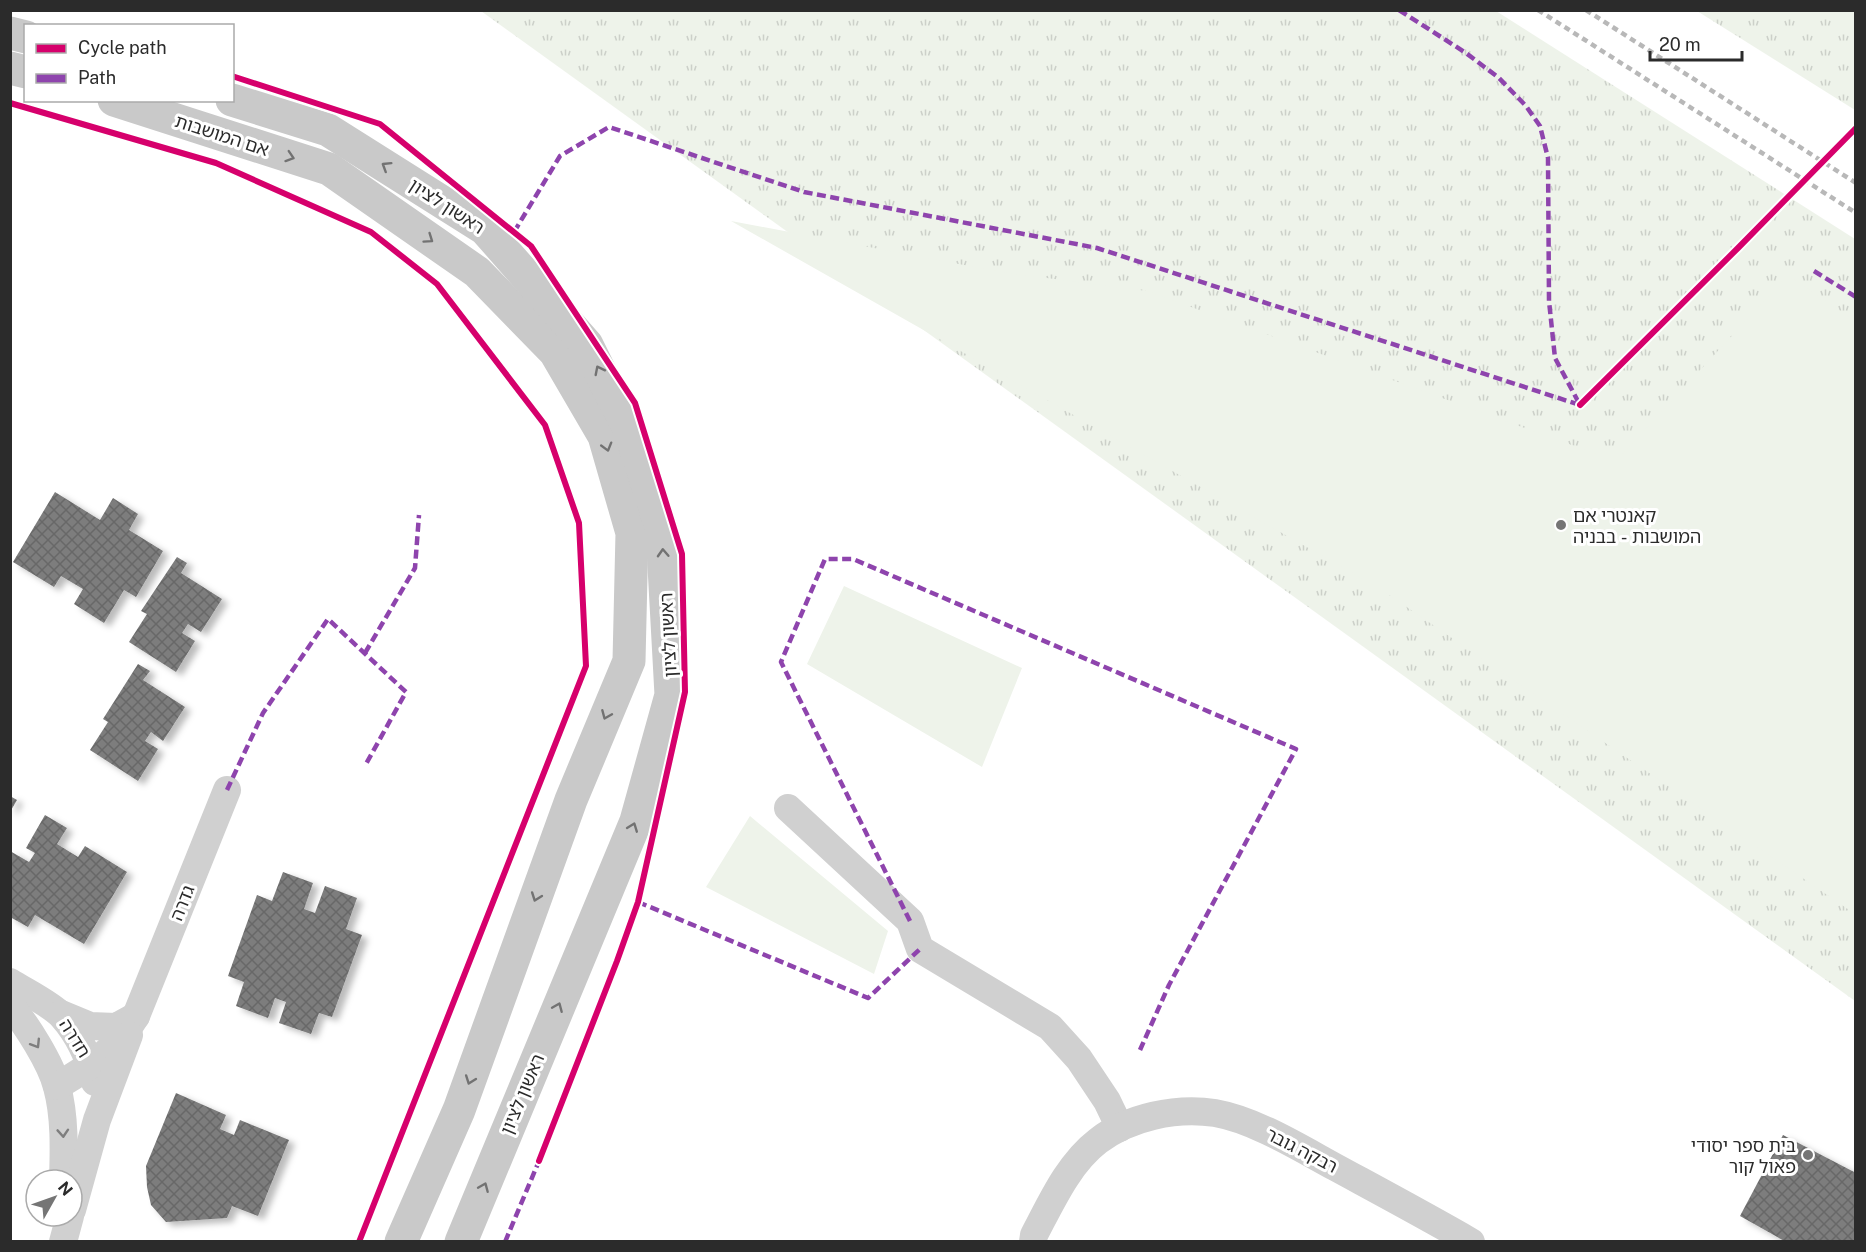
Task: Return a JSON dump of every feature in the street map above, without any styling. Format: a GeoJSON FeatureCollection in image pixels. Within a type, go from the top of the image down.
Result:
{"type":"FeatureCollection","features":[{"type":"Feature","properties":{"kind":"main road","name":"אם המושבות"},"geometry":{"type":"LineString","coordinates":[[234,101],[328,130]]}},
{"type":"Feature","properties":{"kind":"main road","name":"אם המושבות"},"geometry":{"type":"LineString","coordinates":[[120,102],[329,169]]}},
{"type":"Feature","properties":{"kind":"main road","name":"ראשון לציון"},"geometry":{"type":"LineString","coordinates":[[328,130],[485,229],[587,345],[631,434],[662,530],[671,695],[636,821],[461,1242]]}},
{"type":"Feature","properties":{"kind":"main road","name":"ראשון לציון"},"geometry":{"type":"LineString","coordinates":[[329,169],[477,272],[555,352],[604,436],[632,533],[629,661],[571,800],[459,1110],[401,1242]]}},
{"type":"Feature","properties":{"kind":"street","name":"גדרה"},"geometry":{"type":"LineString","coordinates":[[84,1168],[97,1120],[136,1016],[227,790]]}},
{"type":"Feature","properties":{"kind":"street"},"geometry":{"type":"LineString","coordinates":[[788,808],[910,921],[920,949],[1050,1027],[1079,1059],[1107,1101],[1120,1128]]}},
{"type":"Feature","properties":{"kind":"street","name":"חדרה"},"geometry":{"type":"LineString","coordinates":[[10,982],[61,1014],[82,1044],[91,1066],[98,1097],[97,1120]]}},
{"type":"Feature","properties":{"kind":"street","name":"חדרה"},"geometry":{"type":"LineString","coordinates":[[10,1005],[45,1059],[57,1086]]}},
{"type":"Feature","properties":{"kind":"street"},"geometry":{"type":"LineString","coordinates":[[61,1014],[90,1026],[116,1027],[136,1016]]}},
{"type":"Feature","properties":{"kind":"street","name":"גדרה"},"geometry":{"type":"LineString","coordinates":[[57,1086],[91,1066],[118,1042],[136,1016]]}},
{"type":"Feature","properties":{"kind":"street"},"geometry":{"type":"LineString","coordinates":[[57,1086],[64,1152],[63,1168]]}},
{"type":"Feature","properties":{"kind":"street","name":"רבקה גובר"},"geometry":{"type":"LineString","coordinates":[[1033,1242],[1056,1192],[1083,1156],[1097,1142],[1139,1120],[1177,1112],[1215,1113],[1246,1122],[1291,1143],[1471,1242]]}},
{"type":"Feature","properties":{"kind":"green space"},"geometry":{"type":"Polygon","coordinates":[[[481,11],[1496,11],[1855,239],[1855,1001],[481,11]]]}},
{"type":"Feature","properties":{"kind":"green space"},"geometry":{"type":"Polygon","coordinates":[[[1697,11],[1855,11],[1855,110],[1697,11]]]}},
{"type":"Feature","properties":{"kind":"green space","name":"קאנטרי אם המושבות - בבניה"},"geometry":{"type":"Polygon","coordinates":[[[731,221],[1001,272],[1147,291],[1616,461],[1788,275],[1855,321],[1855,914],[1379,588],[731,221]]]}},
{"type":"Feature","properties":{"kind":"green space"},"geometry":{"type":"Polygon","coordinates":[[[844,586],[1022,668],[982,767],[807,664],[844,586]]]}},
{"type":"Feature","properties":{"kind":"green space"},"geometry":{"type":"Polygon","coordinates":[[[750,816],[888,931],[874,974],[706,887],[750,816]]]}},
{"type":"Feature","properties":{"kind":"building"},"geometry":{"type":"Polygon","coordinates":[[[55,492],[100,520],[113,498],[138,514],[129,530],[163,551],[136,597],[124,590],[104,623],[74,604],[83,589],[61,576],[54,587],[13,562],[55,492]]]}},
{"type":"Feature","properties":{"kind":"building"},"geometry":{"type":"Polygon","coordinates":[[[177,557],[187,563],[181,573],[222,599],[201,632],[188,624],[182,633],[195,641],[176,672],[129,642],[147,614],[141,611],[177,557]]]}},
{"type":"Feature","properties":{"kind":"building"},"geometry":{"type":"Polygon","coordinates":[[[138,664],[150,671],[143,680],[185,707],[163,741],[151,732],[145,741],[158,749],[138,781],[90,750],[108,722],[103,719],[138,664]]]}},
{"type":"Feature","properties":{"kind":"building"},"geometry":{"type":"Polygon","coordinates":[[[10,796],[17,800],[10,812],[10,796]]]}},
{"type":"Feature","properties":{"kind":"building"},"geometry":{"type":"Polygon","coordinates":[[[45,815],[67,828],[57,844],[78,857],[85,846],[127,872],[84,944],[35,915],[28,927],[10,917],[10,851],[29,862],[35,853],[26,848],[45,815]]]}},
{"type":"Feature","properties":{"kind":"building"},"geometry":{"type":"Polygon","coordinates":[[[283,872],[313,883],[304,909],[315,913],[325,886],[357,898],[346,929],[362,935],[332,1017],[319,1013],[311,1034],[279,1023],[286,1002],[275,998],[268,1018],[236,1006],[244,982],[228,976],[257,895],[272,901],[283,872]]]}},
{"type":"Feature","properties":{"kind":"building"},"geometry":{"type":"Polygon","coordinates":[[[176,1093],[226,1115],[220,1129],[234,1135],[240,1120],[289,1140],[258,1216],[232,1206],[227,1218],[166,1222],[151,1205],[146,1166],[176,1093]]]}},
{"type":"Feature","properties":{"kind":"building"},"geometry":{"type":"Polygon","coordinates":[[[1783,1135],[1856,1173],[1856,1242],[1786,1242],[1740,1216],[1783,1135]]]}},
{"type":"Feature","properties":{"kind":"railway"},"geometry":{"type":"LineString","coordinates":[[1538,10],[1856,213]]}},
{"type":"Feature","properties":{"kind":"railway"},"geometry":{"type":"LineString","coordinates":[[1586,10],[1856,183]]}},
{"type":"Feature","properties":{"kind":"marked path"},"geometry":{"type":"LineString","coordinates":[[1399,10],[1466,53],[1499,78],[1526,106],[1540,126],[1548,158],[1549,301],[1555,358],[1580,405]]}},
{"type":"Feature","properties":{"kind":"marked path"},"geometry":{"type":"LineString","coordinates":[[514,232],[560,156],[609,127],[804,192],[1097,248],[1580,405]]}},
{"type":"Feature","properties":{"kind":"marked path"},"geometry":{"type":"LineString","coordinates":[[1814,271],[1856,297]]}},
{"type":"Feature","properties":{"kind":"marked path"},"geometry":{"type":"LineString","coordinates":[[365,653],[415,568],[419,515]]}},
{"type":"Feature","properties":{"kind":"marked path"},"geometry":{"type":"LineString","coordinates":[[910,921],[781,662],[825,559],[853,559],[1296,749],[1169,985],[1140,1050]]}},
{"type":"Feature","properties":{"kind":"marked path"},"geometry":{"type":"LineString","coordinates":[[227,790],[263,713],[328,619],[406,692],[366,764]]}},
{"type":"Feature","properties":{"kind":"marked path"},"geometry":{"type":"LineString","coordinates":[[638,902],[868,998],[920,949]]}},
{"type":"Feature","properties":{"kind":"marked path"},"geometry":{"type":"LineString","coordinates":[[505,1242],[539,1161]]}},
{"type":"Feature","properties":{"kind":"cycle path"},"geometry":{"type":"LineString","coordinates":[[234,77],[380,124],[531,246],[635,403],[682,554],[685,692],[638,902],[539,1161]]}},
{"type":"Feature","properties":{"kind":"cycle path"},"geometry":{"type":"LineString","coordinates":[[10,103],[216,163],[371,232],[437,284],[545,425],[579,523],[586,666],[359,1242]]}},
{"type":"Feature","properties":{"kind":"cycle path"},"geometry":{"type":"LineString","coordinates":[[1580,405],[1856,128]]}},
{"type":"Feature","properties":{"kind":"place","name":"קאנטרי אם המושבות - בבניה"},"geometry":{"type":"Point","coordinates":[1561,525]}},
{"type":"Feature","properties":{"kind":"place","name":"בית ספר יסודי פאול קור"},"geometry":{"type":"Point","coordinates":[1808,1155]}}]}
